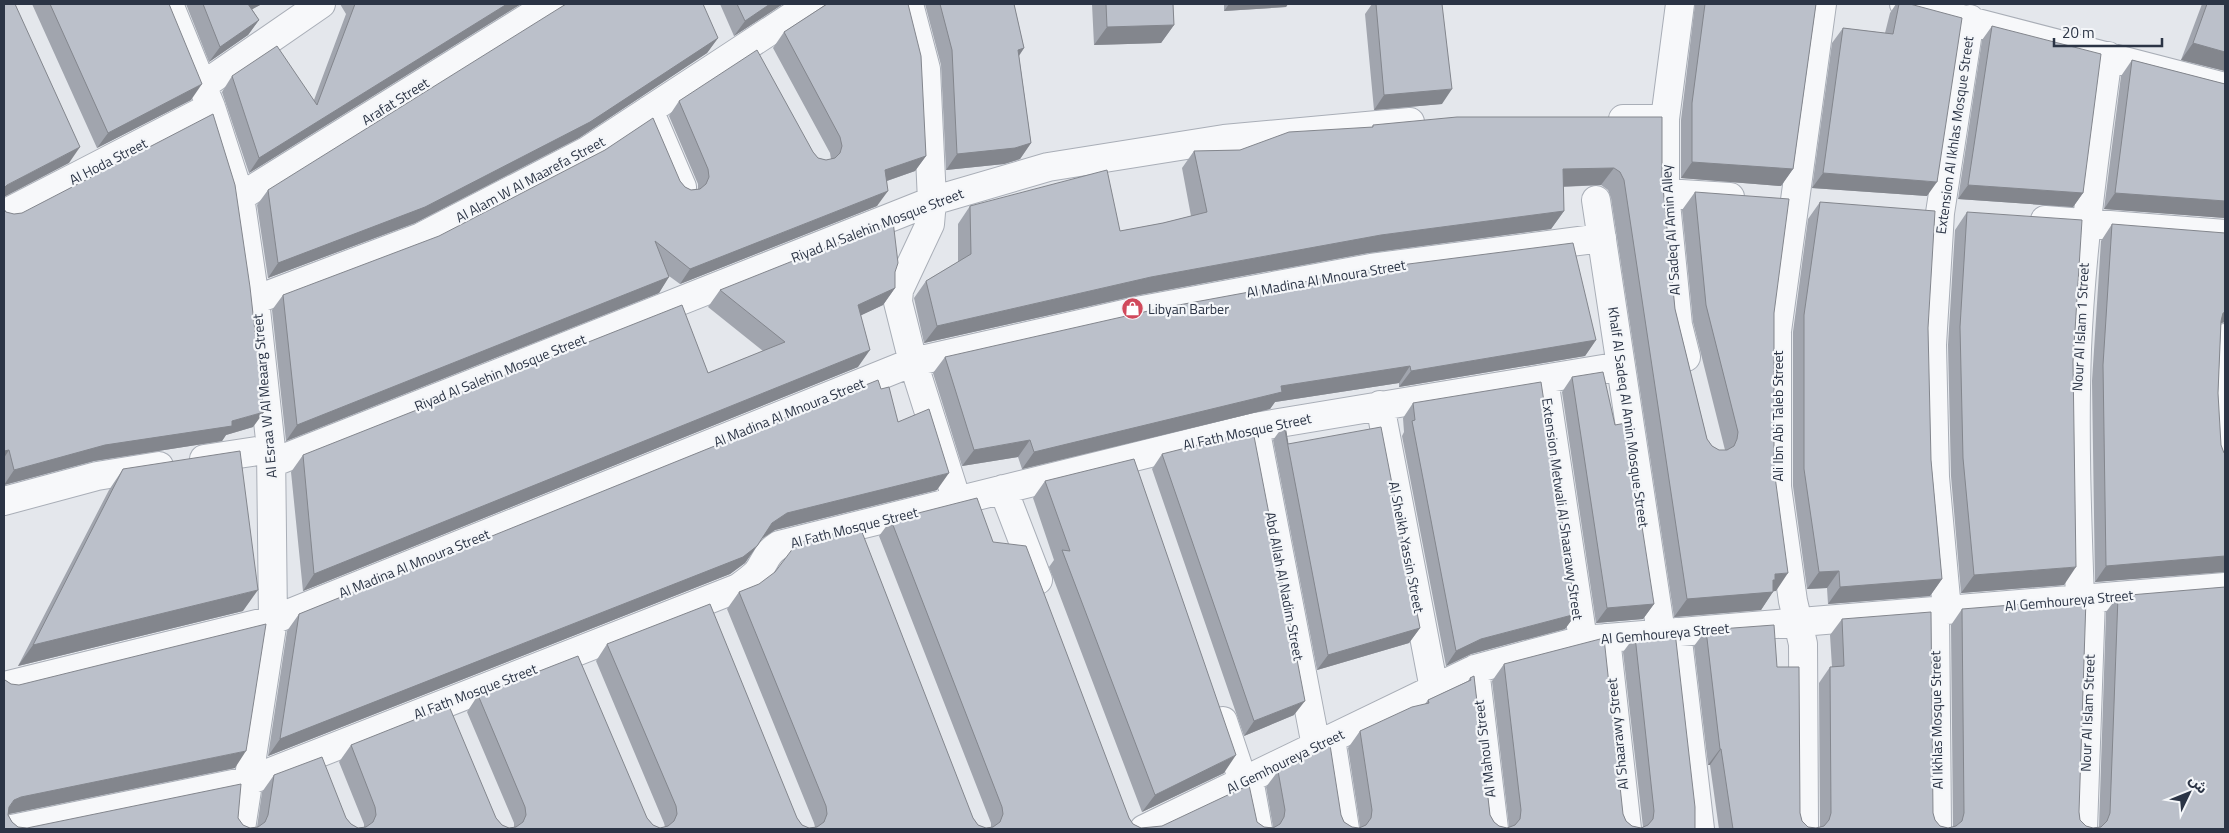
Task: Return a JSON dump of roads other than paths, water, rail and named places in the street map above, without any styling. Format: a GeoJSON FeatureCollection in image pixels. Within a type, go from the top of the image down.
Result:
{"type":"FeatureCollection","features":[{"type":"Feature","properties":{"kind":"street","name":"Al Esraa W Al Meaarg Street"},"geometry":{"type":"LineString","coordinates":[[169,4],[207,97],[240,198],[255,300],[272,456],[273,620],[241,829]]}},
{"type":"Feature","properties":{"kind":"street","name":"Al Hoda Street"},"geometry":{"type":"LineString","coordinates":[[4,214],[90,170],[207,97],[321,4]]}},
{"type":"Feature","properties":{"kind":"street","name":"Arafat Street"},"geometry":{"type":"LineString","coordinates":[[240,198],[550,4]]}},
{"type":"Feature","properties":{"kind":"street","name":"Al Alam W Al Maarefa Street"},"geometry":{"type":"LineString","coordinates":[[255,300],[421,236],[587,151],[649,110],[722,47],[752,42],[811,4]]}},
{"type":"Feature","properties":{"kind":"street"},"geometry":{"type":"LineString","coordinates":[[909,4],[926,69],[932,201],[930,224],[899,290],[900,315],[957,501]]}},
{"type":"Feature","properties":{"kind":"street","name":"Al Sadeq Al Amin Alley"},"geometry":{"type":"LineString","coordinates":[[1680,4],[1665,119],[1664,193],[1678,325],[1692,380]]}},
{"type":"Feature","properties":{"kind":"street","name":"Ali Ibn Abi Taleb Street"},"geometry":{"type":"LineString","coordinates":[[1804,829],[1803,644],[1777,487],[1777,331],[1822,4]]}},
{"type":"Feature","properties":{"kind":"street"},"geometry":{"type":"LineString","coordinates":[[1904,4],[1970,19],[2225,87]]}},
{"type":"Feature","properties":{"kind":"street","name":"Extension Al Ikhlas Mosque Street"},"geometry":{"type":"LineString","coordinates":[[1941,610],[1932,345],[1940,213],[1970,19]]}},
{"type":"Feature","properties":{"kind":"street"},"geometry":{"type":"LineString","coordinates":[[752,42],[766,68]]}},
{"type":"Feature","properties":{"kind":"street","name":"Nour Al Islam 1 Street"},"geometry":{"type":"LineString","coordinates":[[2086,598],[2075,474],[2077,348],[2086,223],[2108,56]]}},
{"type":"Feature","properties":{"kind":"street"},"geometry":{"type":"LineString","coordinates":[[649,110],[683,190]]}},
{"type":"Feature","properties":{"kind":"street"},"geometry":{"type":"LineString","coordinates":[[1598,119],[1665,119]]}},
{"type":"Feature","properties":{"kind":"street","name":"Riyad Al Salehin Mosque Street"},"geometry":{"type":"LineString","coordinates":[[4,501],[97,476],[272,456],[932,201],[1048,167],[1224,139],[1435,120]]}},
{"type":"Feature","properties":{"kind":"street"},"geometry":{"type":"LineString","coordinates":[[78,144],[90,170]]}},
{"type":"Feature","properties":{"kind":"street"},"geometry":{"type":"LineString","coordinates":[[1664,193],[1824,204]]}},
{"type":"Feature","properties":{"kind":"street","name":"Khalf Al Sadeq Al Amin Mosque Street"},"geometry":{"type":"LineString","coordinates":[[1596,200],[1621,366],[1669,633],[1700,829]]}},
{"type":"Feature","properties":{"kind":"street"},"geometry":{"type":"LineString","coordinates":[[1911,210],[1970,215]]}},
{"type":"Feature","properties":{"kind":"street"},"geometry":{"type":"LineString","coordinates":[[2018,218],[2225,234]]}},
{"type":"Feature","properties":{"kind":"street","name":"Al Madina Al Mnoura Street"},"geometry":{"type":"LineString","coordinates":[[4,686],[273,620],[913,362],[1161,306],[1371,268],[1602,238]]}},
{"type":"Feature","properties":{"kind":"street"},"geometry":{"type":"LineString","coordinates":[[2225,338],[2222,410],[2225,460]]}},
{"type":"Feature","properties":{"kind":"street","name":"Al Fath Mosque Street"},"geometry":{"type":"LineString","coordinates":[[12,829],[248,781],[738,588],[749,581],[758,571],[770,551],[779,545],[1255,427],[1621,366]]}},
{"type":"Feature","properties":{"kind":"street","name":"Extension Metwali Al Shaarawy Street"},"geometry":{"type":"LineString","coordinates":[[1544,379],[1594,639]]}},
{"type":"Feature","properties":{"kind":"street","name":"Al Sheikh Yassin Street"},"geometry":{"type":"LineString","coordinates":[[1380,405],[1434,689]]}},
{"type":"Feature","properties":{"kind":"street","name":"Abd Allah Al Nadim Street"},"geometry":{"type":"LineString","coordinates":[[1255,427],[1323,743],[1345,829]]}},
{"type":"Feature","properties":{"kind":"street"},"geometry":{"type":"LineString","coordinates":[[1132,457],[1141,485]]}},
{"type":"Feature","properties":{"kind":"street"},"geometry":{"type":"LineString","coordinates":[[1003,489],[1045,599]]}},
{"type":"Feature","properties":{"kind":"street"},"geometry":{"type":"LineString","coordinates":[[858,525],[868,553]]}},
{"type":"Feature","properties":{"kind":"street","name":"Al Gemhoureya Street"},"geometry":{"type":"LineString","coordinates":[[1134,823],[1246,780],[1475,670],[1594,639],[2225,587]]}},
{"type":"Feature","properties":{"kind":"street","name":"Nour Al Islam Street"},"geometry":{"type":"LineString","coordinates":[[2083,829],[2086,598]]}},
{"type":"Feature","properties":{"kind":"street"},"geometry":{"type":"LineString","coordinates":[[707,600],[718,628]]}},
{"type":"Feature","properties":{"kind":"street","name":"Al Ikhlas Mosque Street"},"geometry":{"type":"LineString","coordinates":[[1937,829],[1941,610]]}},
{"type":"Feature","properties":{"kind":"street","name":"Al Shaarawy Street"},"geometry":{"type":"LineString","coordinates":[[1594,639],[1627,829]]}},
{"type":"Feature","properties":{"kind":"street"},"geometry":{"type":"LineString","coordinates":[[575,652],[586,679]]}},
{"type":"Feature","properties":{"kind":"street","name":"Al Mahoul Street"},"geometry":{"type":"LineString","coordinates":[[1475,670],[1494,829]]}},
{"type":"Feature","properties":{"kind":"street"},"geometry":{"type":"LineString","coordinates":[[1214,698],[1246,780],[1258,829]]}},
{"type":"Feature","properties":{"kind":"street"},"geometry":{"type":"LineString","coordinates":[[446,703],[458,730]]}},
{"type":"Feature","properties":{"kind":"street"},"geometry":{"type":"LineString","coordinates":[[319,753],[329,778]]}},
{"type":"Feature","properties":{"kind":"place","name":"Libyan Barber"},"geometry":{"type":"Point","coordinates":[1132,308]}}]}
